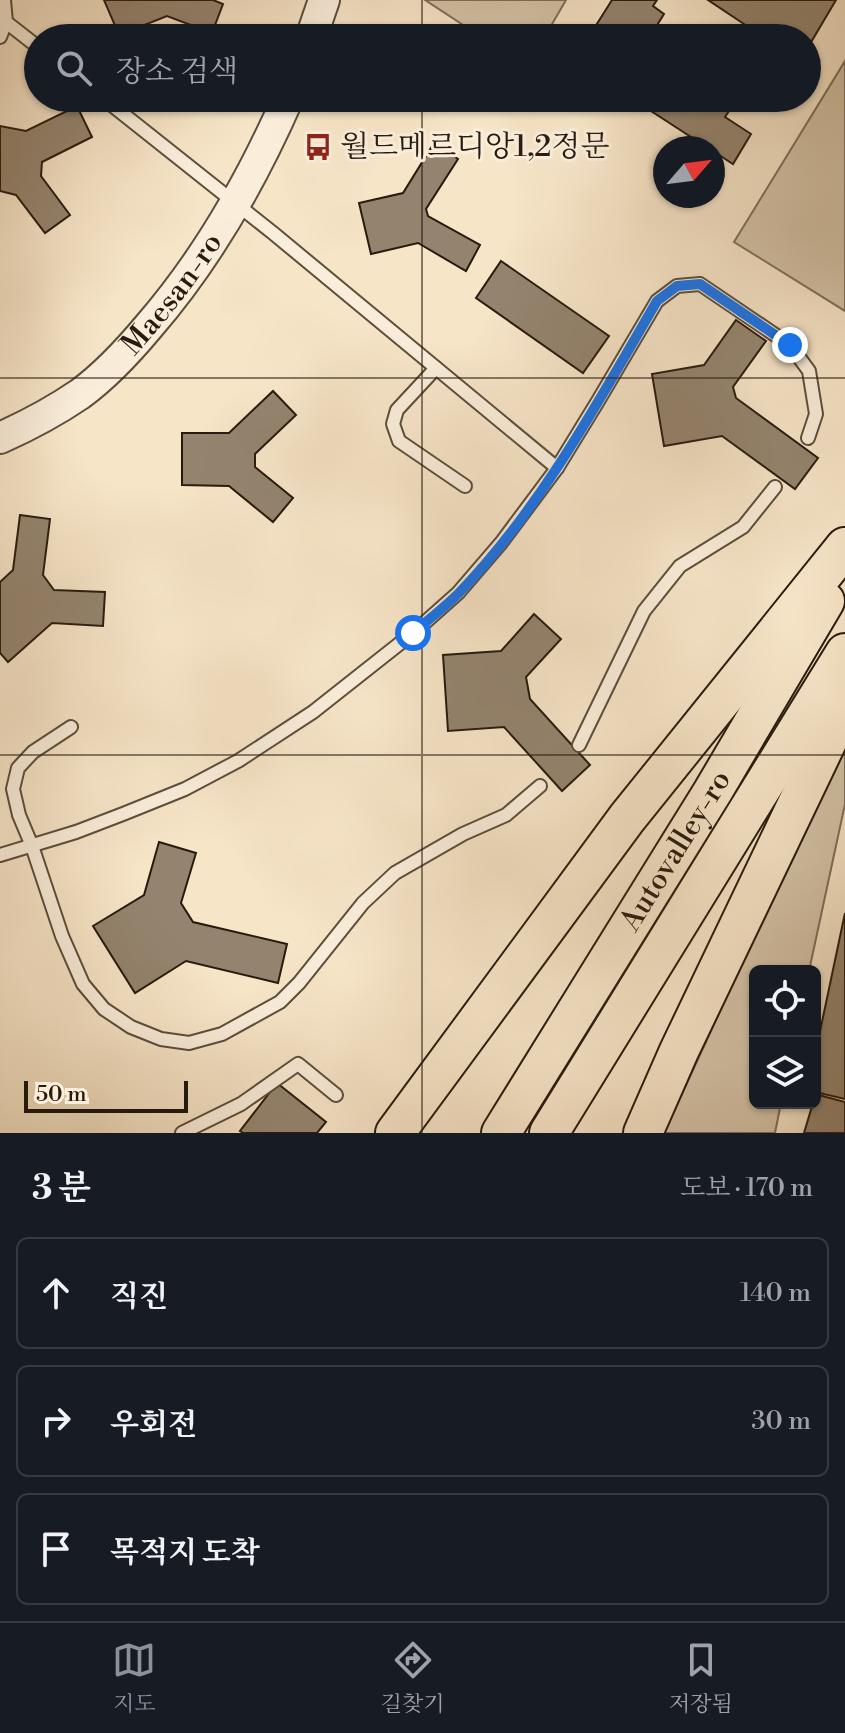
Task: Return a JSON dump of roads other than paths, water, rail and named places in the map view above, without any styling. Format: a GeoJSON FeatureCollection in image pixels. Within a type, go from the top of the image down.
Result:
{"type":"FeatureCollection","features":[{"type":"Feature","properties":{"kind":"highway"},"geometry":{"type":"LineString","coordinates":[[395,1133],[627,818],[845,547]]}},
{"type":"Feature","properties":{"kind":"highway","name":"Autovalley-ro"},"geometry":{"type":"LineString","coordinates":[[501,1133],[713,791],[845,567]]}},
{"type":"Feature","properties":{"kind":"highway","name":"Autovalley-ro"},"geometry":{"type":"LineString","coordinates":[[549,1133],[845,653]]}},
{"type":"Feature","properties":{"kind":"highway"},"geometry":{"type":"LineString","coordinates":[[643,1133],[845,704]]}},
{"type":"Feature","properties":{"kind":"street"},"geometry":{"type":"LineString","coordinates":[[316,24],[324,0]]}},
{"type":"Feature","properties":{"kind":"street","name":"Maesan-ro"},"geometry":{"type":"LineString","coordinates":[[0,438],[24,428],[81,393],[127,352],[190,275],[236,203],[282,112]]}},
{"type":"Feature","properties":{"kind":"lane"},"geometry":{"type":"LineString","coordinates":[[0,37],[6,22],[4,0]]}},
{"type":"Feature","properties":{"kind":"lane"},"geometry":{"type":"LineString","coordinates":[[6,22],[24,36]]}},
{"type":"Feature","properties":{"kind":"lane"},"geometry":{"type":"LineString","coordinates":[[121,112],[557,468]]}},
{"type":"Feature","properties":{"kind":"lane"},"geometry":{"type":"LineString","coordinates":[[0,855],[123,814],[185,789],[238,761],[313,712],[413,633],[458,593],[501,543],[557,468],[657,301],[677,286],[700,284],[790,345],[809,371],[816,414],[808,438]]}},
{"type":"Feature","properties":{"kind":"lane"},"geometry":{"type":"LineString","coordinates":[[436,368],[397,410],[393,424],[399,441],[465,486]]}},
{"type":"Feature","properties":{"kind":"lane"},"geometry":{"type":"LineString","coordinates":[[579,745],[644,611],[680,566],[743,527],[775,487]]}},
{"type":"Feature","properties":{"kind":"lane"},"geometry":{"type":"LineString","coordinates":[[71,727],[33,752],[18,768],[13,789],[19,815],[62,936],[83,984],[104,1009],[131,1027],[161,1039],[189,1043],[222,1034],[280,1002],[363,903],[395,873],[463,834],[506,815],[540,786]]}},
{"type":"Feature","properties":{"kind":"lane"},"geometry":{"type":"LineString","coordinates":[[182,1133],[241,1104],[298,1064],[336,1095]]}},
{"type":"Feature","properties":{"kind":"place","name":"월드메르디앙1,2정문"},"geometry":{"type":"Point","coordinates":[318,147]}}]}
